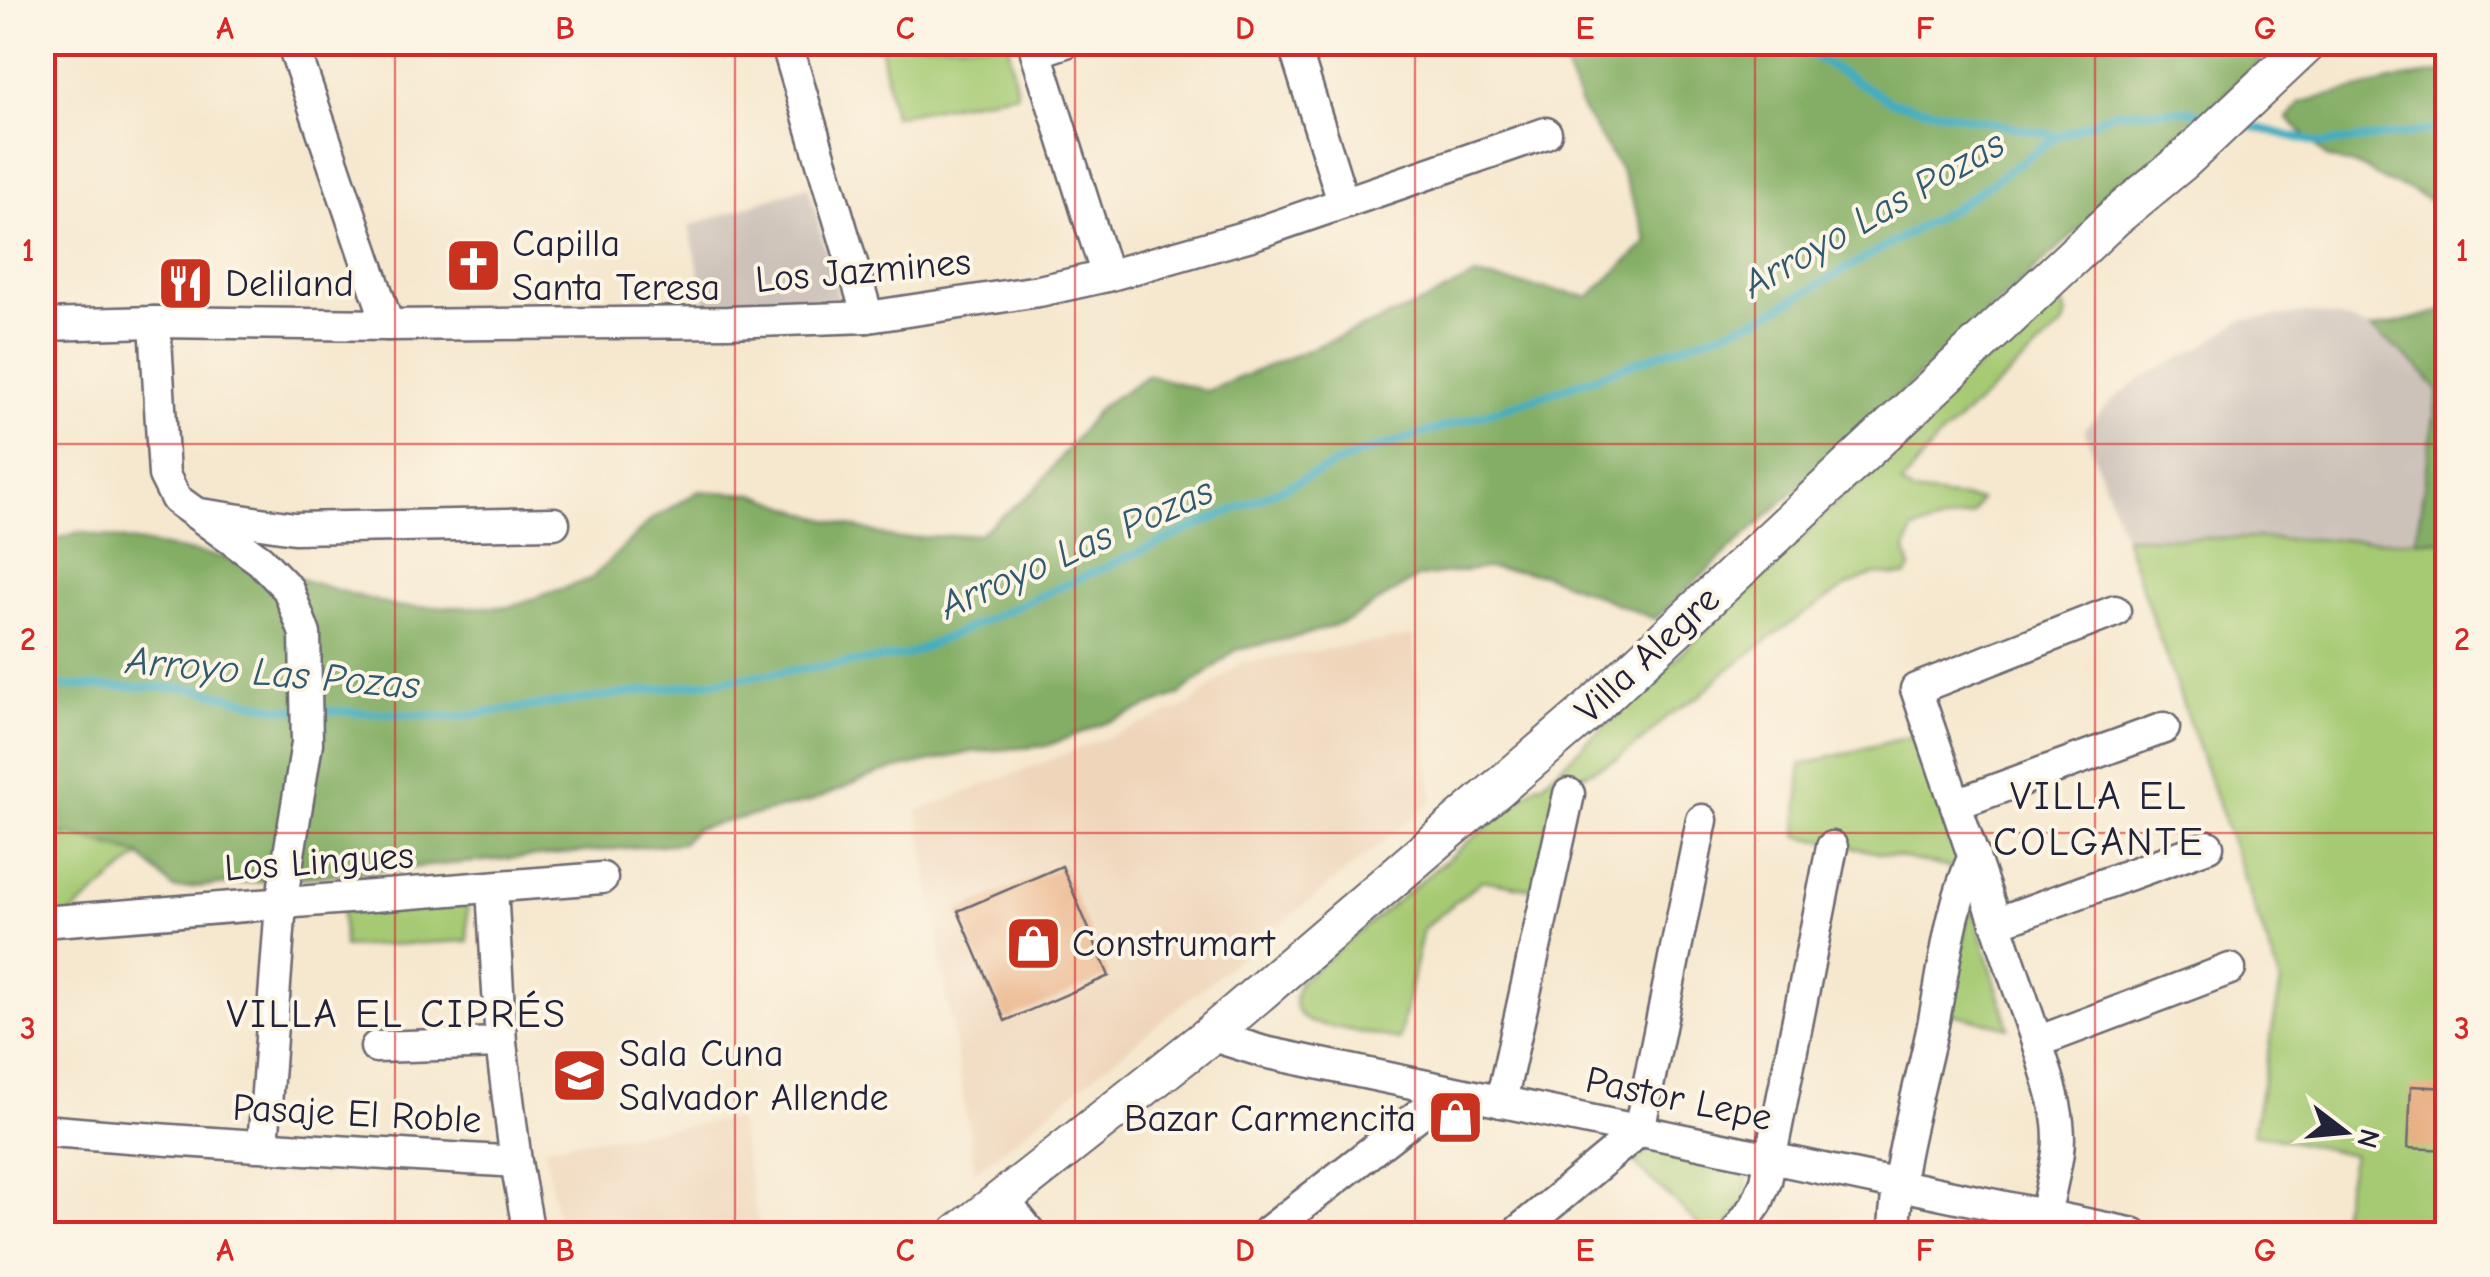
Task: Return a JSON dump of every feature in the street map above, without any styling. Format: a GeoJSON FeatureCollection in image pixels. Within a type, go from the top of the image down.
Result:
{"type":"FeatureCollection","features":[{"type":"Feature","properties":{"kind":"main road","name":"Villa Alegre"},"geometry":{"type":"LineString","coordinates":[[958,1234],[1210,1035],[1587,712],[2309,42]]}},
{"type":"Feature","properties":{"kind":"street"},"geometry":{"type":"LineString","coordinates":[[292,42],[388,325]]}},
{"type":"Feature","properties":{"kind":"street"},"geometry":{"type":"LineString","coordinates":[[786,42],[868,317]]}},
{"type":"Feature","properties":{"kind":"street"},"geometry":{"type":"LineString","coordinates":[[1066,42],[1036,52],[1106,276]]}},
{"type":"Feature","properties":{"kind":"street"},"geometry":{"type":"LineString","coordinates":[[1293,42],[1343,202]]}},
{"type":"Feature","properties":{"kind":"street","name":"Los Jazmines"},"geometry":{"type":"LineString","coordinates":[[42,325],[728,322],[868,317],[1040,291],[1106,276],[1251,235],[1546,132]]}},
{"type":"Feature","properties":{"kind":"street"},"geometry":{"type":"LineString","coordinates":[[155,322],[164,475],[176,499],[260,560],[288,589],[304,634],[306,743],[282,904],[263,1146]]}},
{"type":"Feature","properties":{"kind":"street"},"geometry":{"type":"LineString","coordinates":[[197,513],[294,528],[554,523]]}},
{"type":"Feature","properties":{"kind":"street"},"geometry":{"type":"LineString","coordinates":[[2045,1216],[2058,1150],[2058,1122],[2037,1042],[1916,689],[2115,612]]}},
{"type":"Feature","properties":{"kind":"street"},"geometry":{"type":"LineString","coordinates":[[1956,804],[2164,728]]}},
{"type":"Feature","properties":{"kind":"street"},"geometry":{"type":"LineString","coordinates":[[1501,1102],[1569,794]]}},
{"type":"Feature","properties":{"kind":"street"},"geometry":{"type":"LineString","coordinates":[[1515,1234],[1639,1131],[1702,820]]}},
{"type":"Feature","properties":{"kind":"street"},"geometry":{"type":"LineString","coordinates":[[1996,923],[2208,846]]}},
{"type":"Feature","properties":{"kind":"street"},"geometry":{"type":"LineString","coordinates":[[1739,1233],[1766,1182],[1832,848]]}},
{"type":"Feature","properties":{"kind":"street"},"geometry":{"type":"LineString","coordinates":[[1900,1234],[1894,1228],[1896,1185],[1961,884],[1974,856]]}},
{"type":"Feature","properties":{"kind":"street","name":"Los Lingues"},"geometry":{"type":"LineString","coordinates":[[42,922],[602,878]]}},
{"type":"Feature","properties":{"kind":"street"},"geometry":{"type":"LineString","coordinates":[[492,888],[502,1042],[529,1234]]}},
{"type":"Feature","properties":{"kind":"street"},"geometry":{"type":"LineString","coordinates":[[2037,1042],[2230,969]]}},
{"type":"Feature","properties":{"kind":"street","name":"Pastor Lepe"},"geometry":{"type":"LineString","coordinates":[[1210,1035],[1264,1052],[2134,1234]]}},
{"type":"Feature","properties":{"kind":"street"},"geometry":{"type":"LineString","coordinates":[[376,1047],[502,1042]]}},
{"type":"Feature","properties":{"kind":"street"},"geometry":{"type":"LineString","coordinates":[[1266,1234],[1450,1091]]}},
{"type":"Feature","properties":{"kind":"street","name":"Pasaje El Roble"},"geometry":{"type":"LineString","coordinates":[[42,1130],[192,1144],[516,1162]]}},
{"type":"Feature","properties":{"kind":"street"},"geometry":{"type":"LineString","coordinates":[[1004,1200],[1031,1234]]}},
{"type":"Feature","properties":{"kind":"shaded area"},"geometry":{"type":"Polygon","coordinates":[[[808,186],[839,299],[706,302],[689,226],[808,186]]]}},
{"type":"Feature","properties":{"kind":"shaded area"},"geometry":{"type":"Polygon","coordinates":[[[2315,313],[2371,329],[2426,374],[2438,391],[2416,540],[2124,537],[2084,429],[2142,378],[2200,348],[2242,320],[2315,313]]]}},
{"type":"Feature","properties":{"kind":"shaded area"},"geometry":{"type":"Polygon","coordinates":[[[1413,636],[1433,801],[975,1172],[918,811],[1188,706],[1240,663],[1413,636]]]}},
{"type":"Feature","properties":{"kind":"shaded area"},"geometry":{"type":"Polygon","coordinates":[[[737,1119],[761,1234],[559,1234],[545,1146],[737,1119]]]}},
{"type":"Feature","properties":{"kind":"green space"},"geometry":{"type":"Polygon","coordinates":[[[880,43],[1008,43],[1017,93],[893,116],[880,43]]]}},
{"type":"Feature","properties":{"kind":"green space"},"geometry":{"type":"Polygon","coordinates":[[[1555,43],[2281,43],[1655,619],[1543,574],[1488,568],[1418,577],[1348,621],[1236,650],[1179,695],[1046,746],[972,752],[879,773],[809,802],[695,829],[682,843],[174,889],[140,855],[75,835],[43,833],[42,544],[79,532],[227,558],[396,607],[508,607],[591,579],[651,520],[699,491],[755,494],[817,517],[898,539],[979,534],[1035,490],[1099,408],[1148,375],[1207,391],[1420,304],[1475,276],[1589,297],[1648,242],[1621,170],[1583,111],[1555,43]]]}},
{"type":"Feature","properties":{"kind":"green space"},"geometry":{"type":"Polygon","coordinates":[[[2447,72],[2447,210],[2366,169],[2326,157],[2288,119],[2301,102],[2447,72]]]}},
{"type":"Feature","properties":{"kind":"green space"},"geometry":{"type":"Polygon","coordinates":[[[2063,305],[2067,314],[2064,325],[1937,440],[1901,485],[1912,492],[1980,500],[1972,515],[1913,530],[1906,550],[1911,569],[1905,576],[1876,574],[1848,585],[1721,675],[1618,759],[1559,785],[1533,889],[1482,880],[1423,929],[1399,1040],[1309,1022],[1299,1013],[1295,999],[1300,981],[1542,784],[1755,584],[1956,384],[2053,306],[2063,305]]]}},
{"type":"Feature","properties":{"kind":"green space"},"geometry":{"type":"Polygon","coordinates":[[[2447,310],[2447,541],[2416,540],[2438,391],[2415,365],[2371,329],[2447,310]]]}},
{"type":"Feature","properties":{"kind":"green space"},"geometry":{"type":"Polygon","coordinates":[[[2124,537],[2447,541],[2447,1225],[2392,1228],[2339,1219],[2353,1155],[2253,1133],[2281,983],[2124,537]]]}},
{"type":"Feature","properties":{"kind":"green space"},"geometry":{"type":"Polygon","coordinates":[[[1915,735],[1959,859],[1952,868],[1797,836],[1801,765],[1915,735]]]}},
{"type":"Feature","properties":{"kind":"green space"},"geometry":{"type":"Polygon","coordinates":[[[43,833],[75,835],[141,855],[65,919],[43,943],[43,833]]]}},
{"type":"Feature","properties":{"kind":"green space"},"geometry":{"type":"Polygon","coordinates":[[[1971,901],[2009,1028],[1948,1013],[1971,901]]]}},
{"type":"Feature","properties":{"kind":"green space"},"geometry":{"type":"Polygon","coordinates":[[[467,903],[468,941],[344,947],[342,910],[467,903]]]}},
{"type":"Feature","properties":{"kind":"green space"},"geometry":{"type":"Polygon","coordinates":[[[1657,1148],[1731,1161],[1742,1169],[1747,1179],[1746,1198],[1722,1234],[1708,1234],[1634,1163],[1648,1150],[1657,1148]]]}},
{"type":"Feature","properties":{"kind":"building","name":"Construmart"},"geometry":{"type":"Polygon","coordinates":[[[1062,866],[1109,976],[1005,1021],[958,911],[1062,866]]]}},
{"type":"Feature","properties":{"kind":"building"},"geometry":{"type":"Polygon","coordinates":[[[2411,1086],[2448,1088],[2448,1150],[2408,1148],[2411,1086]]]}},
{"type":"Feature","properties":{"kind":"waterway"},"geometry":{"type":"LineString","coordinates":[[1789,42],[1892,102],[2058,136],[2116,112],[2186,110],[2214,117]]}},
{"type":"Feature","properties":{"kind":"waterway"},"geometry":{"type":"LineString","coordinates":[[2242,124],[2322,144],[2448,129]]}},
{"type":"Feature","properties":{"kind":"waterway","name":"Arroyo Las Pozas"},"geometry":{"type":"LineString","coordinates":[[314,710],[455,717],[907,655],[1362,453],[1542,396],[1762,317],[1960,204],[2058,136]]}},
{"type":"Feature","properties":{"kind":"waterway","name":"Arroyo Las Pozas"},"geometry":{"type":"LineString","coordinates":[[42,688],[192,688],[300,710]]}},
{"type":"Feature","properties":{"kind":"place","name":"Capilla Santa Teresa"},"geometry":{"type":"Point","coordinates":[473,265]}},
{"type":"Feature","properties":{"kind":"place","name":"Deliland"},"geometry":{"type":"Point","coordinates":[186,283]}},
{"type":"Feature","properties":{"kind":"place","name":"Construmart"},"geometry":{"type":"Point","coordinates":[1033,943]}},
{"type":"Feature","properties":{"kind":"place","name":"Sala Cuna Salvador Allende"},"geometry":{"type":"Point","coordinates":[580,1075]}},
{"type":"Feature","properties":{"kind":"place","name":"Bazar Carmencita"},"geometry":{"type":"Point","coordinates":[1455,1118]}},
{"type":"Feature","properties":{"kind":"district","name":"VILLA EL COLGANTE"},"geometry":{"type":"Point","coordinates":[2099,818]}},
{"type":"Feature","properties":{"kind":"district","name":"VILLA EL CIPRÉS"},"geometry":{"type":"Point","coordinates":[397,1013]}}]}
